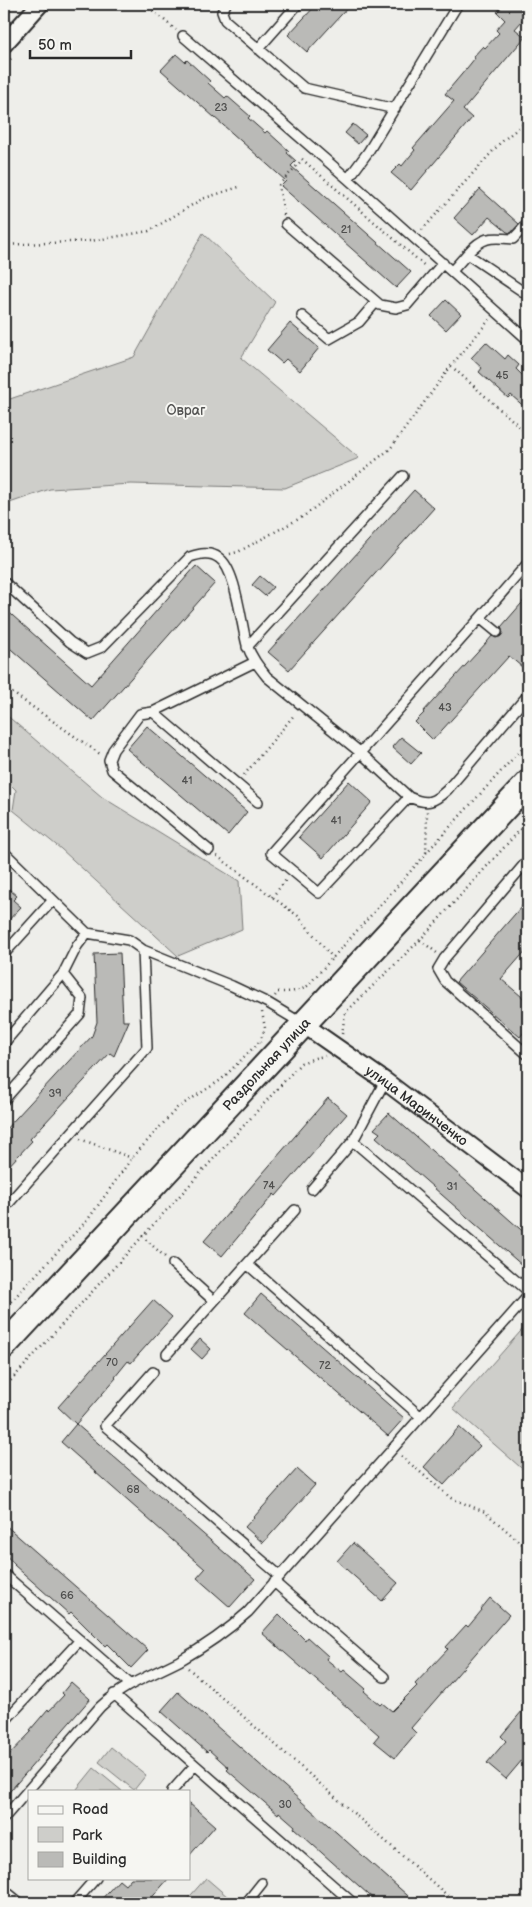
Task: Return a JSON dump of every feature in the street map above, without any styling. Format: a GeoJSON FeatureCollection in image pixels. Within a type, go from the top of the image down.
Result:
{"type":"FeatureCollection","features":[{"type":"Feature","properties":{"kind":"main road","name":"Раздольная улица"},"geometry":{"type":"LineString","coordinates":[[4,1346],[528,783]]}},
{"type":"Feature","properties":{"kind":"street"},"geometry":{"type":"LineString","coordinates":[[4,44],[40,4]]}},
{"type":"Feature","properties":{"kind":"street","name":"улица Маринченко"},"geometry":{"type":"LineString","coordinates":[[303,1024],[384,1081],[528,1189]]}},
{"type":"Feature","properties":{"kind":"lane"},"geometry":{"type":"LineString","coordinates":[[226,4],[222,12],[225,20],[304,88],[395,109]]}},
{"type":"Feature","properties":{"kind":"lane"},"geometry":{"type":"LineString","coordinates":[[258,49],[298,4]]}},
{"type":"Feature","properties":{"kind":"lane"},"geometry":{"type":"LineString","coordinates":[[348,179],[368,152],[458,4]]}},
{"type":"Feature","properties":{"kind":"lane"},"geometry":{"type":"LineString","coordinates":[[183,36],[415,238],[528,340]]}},
{"type":"Feature","properties":{"kind":"lane"},"geometry":{"type":"LineString","coordinates":[[452,271],[477,242],[485,239],[512,238],[528,223]]}},
{"type":"Feature","properties":{"kind":"lane"},"geometry":{"type":"LineString","coordinates":[[286,224],[380,305],[396,308],[407,305],[443,263]]}},
{"type":"Feature","properties":{"kind":"lane"},"geometry":{"type":"LineString","coordinates":[[467,254],[528,295]]}},
{"type":"Feature","properties":{"kind":"lane"},"geometry":{"type":"LineString","coordinates":[[302,316],[328,339],[359,322],[376,302]]}},
{"type":"Feature","properties":{"kind":"lane"},"geometry":{"type":"LineString","coordinates":[[248,647],[403,476]]}},
{"type":"Feature","properties":{"kind":"lane"},"geometry":{"type":"LineString","coordinates":[[4,582],[70,642],[87,653],[102,647],[190,557],[204,553],[219,557],[231,574],[248,647],[255,662],[267,677],[361,752],[409,797],[418,801],[427,802],[437,799],[447,790],[528,694]]}},
{"type":"Feature","properties":{"kind":"lane"},"geometry":{"type":"LineString","coordinates":[[409,797],[320,893],[271,853],[528,563]]}},
{"type":"Feature","properties":{"kind":"lane"},"geometry":{"type":"LineString","coordinates":[[480,618],[496,632]]}},
{"type":"Feature","properties":{"kind":"lane"},"geometry":{"type":"LineString","coordinates":[[209,850],[112,770],[109,760],[113,750],[140,714],[153,712],[255,662]]}},
{"type":"Feature","properties":{"kind":"lane"},"geometry":{"type":"LineString","coordinates":[[153,712],[258,802]]}},
{"type":"Feature","properties":{"kind":"lane"},"geometry":{"type":"LineString","coordinates":[[4,852],[87,934],[129,940],[143,950],[232,986],[268,1003],[303,1024]]}},
{"type":"Feature","properties":{"kind":"lane"},"geometry":{"type":"LineString","coordinates":[[528,860],[444,959],[438,970],[445,981],[528,1055]]}},
{"type":"Feature","properties":{"kind":"lane"},"geometry":{"type":"LineString","coordinates":[[4,954],[52,901]]}},
{"type":"Feature","properties":{"kind":"lane"},"geometry":{"type":"LineString","coordinates":[[4,1043],[63,974],[77,946],[87,934]]}},
{"type":"Feature","properties":{"kind":"lane"},"geometry":{"type":"LineString","coordinates":[[4,1206],[8,1204],[147,1048],[143,950]]}},
{"type":"Feature","properties":{"kind":"lane"},"geometry":{"type":"LineString","coordinates":[[4,1100],[80,1014],[82,998],[63,974]]}},
{"type":"Feature","properties":{"kind":"lane"},"geometry":{"type":"LineString","coordinates":[[312,1189],[354,1142],[384,1081]]}},
{"type":"Feature","properties":{"kind":"lane"},"geometry":{"type":"LineString","coordinates":[[354,1142],[528,1291]]}},
{"type":"Feature","properties":{"kind":"lane"},"geometry":{"type":"LineString","coordinates":[[168,1354],[295,1210]]}},
{"type":"Feature","properties":{"kind":"lane"},"geometry":{"type":"LineString","coordinates":[[173,1264],[214,1301]]}},
{"type":"Feature","properties":{"kind":"lane"},"geometry":{"type":"LineString","coordinates":[[247,1264],[421,1417]]}},
{"type":"Feature","properties":{"kind":"lane"},"geometry":{"type":"LineString","coordinates":[[28,1790],[100,1707],[114,1694],[179,1660],[232,1627],[248,1612],[276,1578],[528,1296]]}},
{"type":"Feature","properties":{"kind":"lane"},"geometry":{"type":"LineString","coordinates":[[153,1372],[105,1426],[384,1677]]}},
{"type":"Feature","properties":{"kind":"lane"},"geometry":{"type":"LineString","coordinates":[[4,1574],[130,1684]]}},
{"type":"Feature","properties":{"kind":"lane"},"geometry":{"type":"LineString","coordinates":[[4,1722],[80,1640]]}},
{"type":"Feature","properties":{"kind":"lane"},"geometry":{"type":"LineString","coordinates":[[114,1694],[353,1903]]}},
{"type":"Feature","properties":{"kind":"lane"},"geometry":{"type":"LineString","coordinates":[[173,1790],[195,1765]]}},
{"type":"Feature","properties":{"kind":"lane"},"geometry":{"type":"LineString","coordinates":[[4,1818],[28,1790]]}},
{"type":"Feature","properties":{"kind":"lane"},"geometry":{"type":"LineString","coordinates":[[74,1903],[94,1880]]}},
{"type":"Feature","properties":{"kind":"lane"},"geometry":{"type":"LineString","coordinates":[[246,1903],[262,1883]]}},
{"type":"Feature","properties":{"kind":"lane"},"geometry":{"type":"LineString","coordinates":[[4,1890],[20,1903]]}},
{"type":"Feature","properties":{"kind":"path"},"geometry":{"type":"LineString","coordinates":[[144,4],[183,36]]}},
{"type":"Feature","properties":{"kind":"path"},"geometry":{"type":"LineString","coordinates":[[415,238],[500,144],[528,120]]}},
{"type":"Feature","properties":{"kind":"path"},"geometry":{"type":"LineString","coordinates":[[286,224],[279,185],[306,156]]}},
{"type":"Feature","properties":{"kind":"path"},"geometry":{"type":"LineString","coordinates":[[302,159],[434,274]]}},
{"type":"Feature","properties":{"kind":"path"},"geometry":{"type":"LineString","coordinates":[[4,245],[91,241],[149,231],[202,198],[242,186]]}},
{"type":"Feature","properties":{"kind":"path"},"geometry":{"type":"LineString","coordinates":[[219,557],[238,552],[304,516],[390,449],[451,366],[496,312]]}},
{"type":"Feature","properties":{"kind":"path"},"geometry":{"type":"LineString","coordinates":[[483,314],[490,320]]}},
{"type":"Feature","properties":{"kind":"path"},"geometry":{"type":"LineString","coordinates":[[451,366],[528,434]]}},
{"type":"Feature","properties":{"kind":"path"},"geometry":{"type":"LineString","coordinates":[[4,687],[109,760]]}},
{"type":"Feature","properties":{"kind":"path"},"geometry":{"type":"LineString","coordinates":[[237,784],[302,705]]}},
{"type":"Feature","properties":{"kind":"path"},"geometry":{"type":"LineString","coordinates":[[310,983],[528,742]]}},
{"type":"Feature","properties":{"kind":"path"},"geometry":{"type":"LineString","coordinates":[[426,854],[427,802]]}},
{"type":"Feature","properties":{"kind":"path"},"geometry":{"type":"LineString","coordinates":[[345,1013],[420,940],[528,821]]}},
{"type":"Feature","properties":{"kind":"path"},"geometry":{"type":"LineString","coordinates":[[209,850],[298,916],[333,958]]}},
{"type":"Feature","properties":{"kind":"path"},"geometry":{"type":"LineString","coordinates":[[272,897],[293,872]]}},
{"type":"Feature","properties":{"kind":"path"},"geometry":{"type":"LineString","coordinates":[[420,940],[444,959]]}},
{"type":"Feature","properties":{"kind":"path"},"geometry":{"type":"LineString","coordinates":[[4,1309],[89,1218],[132,1158],[177,1108],[221,1080],[260,1041]]}},
{"type":"Feature","properties":{"kind":"path"},"geometry":{"type":"LineString","coordinates":[[4,1388],[294,1070]]}},
{"type":"Feature","properties":{"kind":"path"},"geometry":{"type":"LineString","coordinates":[[69,1135],[132,1158]]}},
{"type":"Feature","properties":{"kind":"path"},"geometry":{"type":"LineString","coordinates":[[142,1236],[173,1264]]}},
{"type":"Feature","properties":{"kind":"path"},"geometry":{"type":"LineString","coordinates":[[392,1448],[451,1498],[485,1512],[528,1549]]}},
{"type":"Feature","properties":{"kind":"path"},"geometry":{"type":"LineString","coordinates":[[179,1660],[456,1903]]}},
{"type":"Feature","properties":{"kind":"green space","name":"Овраг"},"geometry":{"type":"Polygon","coordinates":[[[203,233],[275,302],[241,358],[359,458],[285,488],[131,484],[50,489],[4,505],[4,401],[134,357],[203,233]]]}},
{"type":"Feature","properties":{"kind":"green space"},"geometry":{"type":"Polygon","coordinates":[[[4,713],[102,797],[239,881],[242,929],[178,956],[61,849],[13,810],[16,790],[4,778],[4,713]]]}},
{"type":"Feature","properties":{"kind":"green space"},"geometry":{"type":"Polygon","coordinates":[[[528,1323],[528,1474],[453,1408],[528,1323]]]}},
{"type":"Feature","properties":{"kind":"green space"},"geometry":{"type":"Polygon","coordinates":[[[111,1747],[146,1775],[134,1790],[99,1762],[111,1747]]]}},
{"type":"Feature","properties":{"kind":"green space"},"geometry":{"type":"Polygon","coordinates":[[[94,1768],[121,1790],[78,1790],[94,1768]]]}},
{"type":"Feature","properties":{"kind":"green space"},"geometry":{"type":"Polygon","coordinates":[[[206,1878],[228,1897],[222,1903],[184,1903],[206,1878]]]}},
{"type":"Feature","properties":{"kind":"building"},"geometry":{"type":"Polygon","coordinates":[[[317,4],[351,4],[307,52],[288,35],[317,4]]]}},
{"type":"Feature","properties":{"kind":"building"},"geometry":{"type":"Polygon","coordinates":[[[504,4],[528,4],[528,14],[515,29],[525,37],[463,110],[472,118],[411,190],[391,173],[400,164],[402,166],[415,150],[413,148],[454,101],[445,94],[475,58],[473,57],[483,46],[485,48],[499,33],[496,30],[505,20],[497,12],[504,4]]]}},
{"type":"Feature","properties":{"kind":"building"},"geometry":{"type":"Polygon","coordinates":[[[176,54],[185,62],[187,60],[210,81],[208,83],[225,98],[227,96],[250,116],[248,118],[265,133],[267,131],[289,151],[287,153],[296,161],[291,166],[411,272],[396,288],[281,186],[286,181],[161,70],[176,54]]]}},
{"type":"Feature","properties":{"kind":"building"},"geometry":{"type":"Polygon","coordinates":[[[353,124],[366,135],[358,144],[345,133],[353,124]]]}},
{"type":"Feature","properties":{"kind":"building"},"geometry":{"type":"Polygon","coordinates":[[[480,189],[519,224],[511,233],[507,232],[489,217],[473,235],[454,218],[480,189]]]}},
{"type":"Feature","properties":{"kind":"building"},"geometry":{"type":"Polygon","coordinates":[[[446,300],[461,314],[446,330],[431,316],[446,300]]]}},
{"type":"Feature","properties":{"kind":"building"},"geometry":{"type":"Polygon","coordinates":[[[290,323],[319,348],[300,371],[286,359],[282,363],[267,350],[290,323]]]}},
{"type":"Feature","properties":{"kind":"building"},"geometry":{"type":"Polygon","coordinates":[[[486,342],[505,359],[508,355],[519,365],[516,369],[528,381],[528,410],[511,395],[508,398],[479,372],[482,368],[471,358],[486,342]]]}},
{"type":"Feature","properties":{"kind":"building"},"geometry":{"type":"Polygon","coordinates":[[[414,490],[434,508],[289,670],[268,652],[414,490]]]}},
{"type":"Feature","properties":{"kind":"building"},"geometry":{"type":"Polygon","coordinates":[[[196,566],[215,583],[93,721],[4,643],[4,608],[91,685],[196,566]]]}},
{"type":"Feature","properties":{"kind":"building"},"geometry":{"type":"Polygon","coordinates":[[[260,576],[273,587],[265,596],[252,585],[260,576]]]}},
{"type":"Feature","properties":{"kind":"building"},"geometry":{"type":"Polygon","coordinates":[[[528,596],[528,660],[522,667],[509,656],[433,740],[415,722],[492,636],[496,638],[501,636],[503,633],[501,627],[528,596]]]}},
{"type":"Feature","properties":{"kind":"building"},"geometry":{"type":"Polygon","coordinates":[[[147,726],[247,812],[228,835],[127,749],[147,726]]]}},
{"type":"Feature","properties":{"kind":"building"},"geometry":{"type":"Polygon","coordinates":[[[401,737],[421,753],[411,764],[392,747],[401,737]]]}},
{"type":"Feature","properties":{"kind":"building"},"geometry":{"type":"Polygon","coordinates":[[[349,781],[372,802],[323,858],[299,837],[349,781]]]}},
{"type":"Feature","properties":{"kind":"building"},"geometry":{"type":"Polygon","coordinates":[[[4,885],[17,896],[13,900],[21,907],[4,925],[4,885]]]}},
{"type":"Feature","properties":{"kind":"building"},"geometry":{"type":"Polygon","coordinates":[[[528,899],[528,948],[501,979],[528,1002],[528,1027],[520,1037],[456,982],[528,899]]]}},
{"type":"Feature","properties":{"kind":"building"},"geometry":{"type":"Polygon","coordinates":[[[120,953],[123,1021],[129,1021],[114,1056],[110,1053],[30,1139],[32,1141],[4,1171],[4,1131],[92,1036],[97,1022],[94,954],[120,953]]]}},
{"type":"Feature","properties":{"kind":"building"},"geometry":{"type":"Polygon","coordinates":[[[328,1098],[347,1114],[276,1196],[274,1194],[222,1256],[204,1241],[328,1098]]]}},
{"type":"Feature","properties":{"kind":"building"},"geometry":{"type":"Polygon","coordinates":[[[389,1113],[528,1236],[528,1262],[524,1267],[376,1137],[380,1133],[374,1129],[389,1113]]]}},
{"type":"Feature","properties":{"kind":"building"},"geometry":{"type":"Polygon","coordinates":[[[261,1294],[404,1418],[388,1436],[245,1313],[261,1294]]]}},
{"type":"Feature","properties":{"kind":"building"},"geometry":{"type":"Polygon","coordinates":[[[153,1300],[172,1317],[131,1363],[128,1361],[116,1378],[76,1424],[58,1407],[153,1300]]]}},
{"type":"Feature","properties":{"kind":"building"},"geometry":{"type":"Polygon","coordinates":[[[200,1339],[211,1349],[202,1359],[191,1349],[200,1339]]]}},
{"type":"Feature","properties":{"kind":"building"},"geometry":{"type":"Polygon","coordinates":[[[76,1424],[255,1579],[230,1607],[197,1578],[205,1569],[61,1442],[76,1424]]]}},
{"type":"Feature","properties":{"kind":"building"},"geometry":{"type":"Polygon","coordinates":[[[459,1427],[480,1446],[444,1485],[424,1467],[459,1427]]]}},
{"type":"Feature","properties":{"kind":"building"},"geometry":{"type":"Polygon","coordinates":[[[297,1469],[315,1485],[263,1543],[245,1527],[297,1469]]]}},
{"type":"Feature","properties":{"kind":"building"},"geometry":{"type":"Polygon","coordinates":[[[4,1524],[148,1650],[131,1668],[107,1644],[105,1646],[71,1612],[69,1614],[4,1554],[4,1524]]]}},
{"type":"Feature","properties":{"kind":"building"},"geometry":{"type":"Polygon","coordinates":[[[353,1543],[398,1583],[382,1601],[337,1561],[353,1543]]]}},
{"type":"Feature","properties":{"kind":"building"},"geometry":{"type":"Polygon","coordinates":[[[490,1598],[509,1615],[411,1728],[416,1733],[395,1758],[374,1741],[379,1735],[262,1633],[279,1614],[305,1640],[307,1637],[328,1656],[326,1659],[342,1672],[344,1670],[366,1689],[364,1691],[380,1705],[382,1703],[392,1711],[417,1686],[415,1684],[448,1649],[446,1647],[466,1625],[468,1627],[490,1598]]]}},
{"type":"Feature","properties":{"kind":"building"},"geometry":{"type":"Polygon","coordinates":[[[71,1682],[90,1699],[4,1798],[4,1760],[32,1731],[30,1730],[48,1709],[49,1711],[64,1695],[62,1693],[71,1682]]]}},
{"type":"Feature","properties":{"kind":"building"},"geometry":{"type":"Polygon","coordinates":[[[178,1692],[416,1903],[378,1903],[294,1828],[295,1826],[279,1812],[278,1814],[227,1770],[229,1768],[209,1750],[207,1752],[161,1711],[178,1692]]]}},
{"type":"Feature","properties":{"kind":"building"},"geometry":{"type":"Polygon","coordinates":[[[528,1704],[528,1753],[506,1779],[487,1763],[506,1741],[501,1736],[528,1704]]]}},
{"type":"Feature","properties":{"kind":"building"},"geometry":{"type":"Polygon","coordinates":[[[190,1804],[215,1826],[190,1855],[190,1804]]]}},
{"type":"Feature","properties":{"kind":"building"},"geometry":{"type":"Polygon","coordinates":[[[119,1880],[125,1885],[129,1880],[167,1880],[147,1903],[98,1903],[119,1880]]]}}]}
